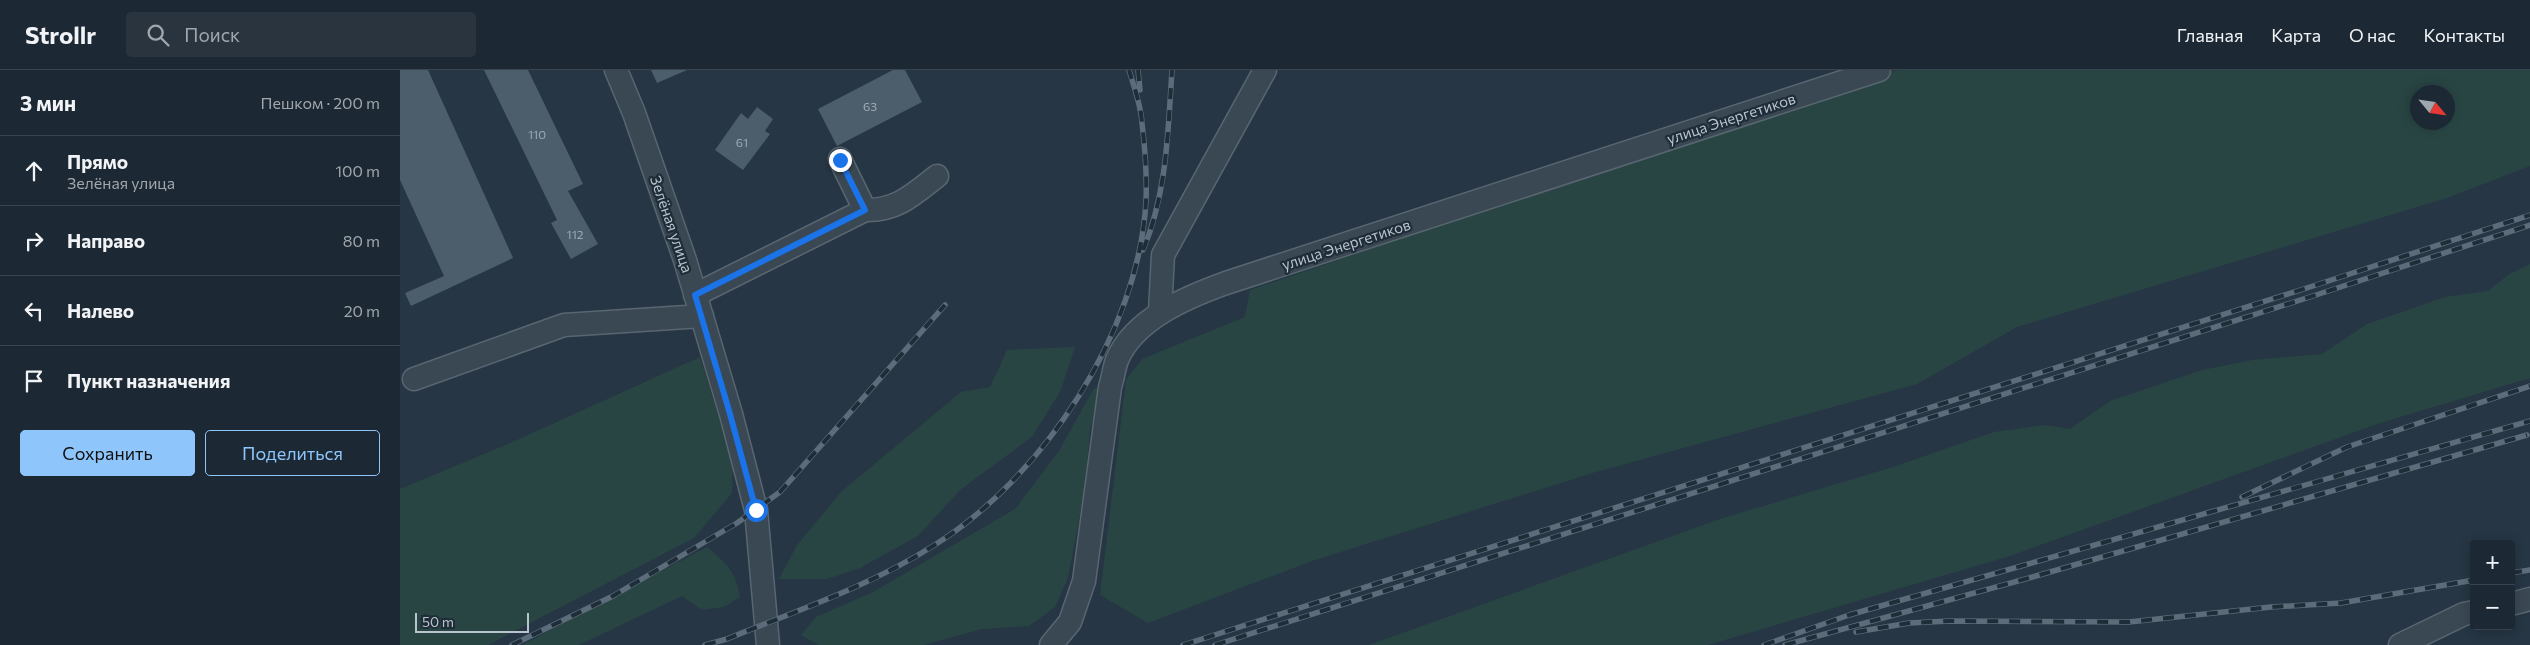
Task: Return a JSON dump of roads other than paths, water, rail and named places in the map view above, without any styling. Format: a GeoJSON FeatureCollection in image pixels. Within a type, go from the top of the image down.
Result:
{"type":"FeatureCollection","features":[{"type":"Feature","properties":{"kind":"street","name":"Зелёная улица"},"geometry":{"type":"LineString","coordinates":[[616,70],[637,122],[698,305],[756,510],[768,645]]}},
{"type":"Feature","properties":{"kind":"street"},"geometry":{"type":"LineString","coordinates":[[1160,312],[1163,255],[1265,70]]}},
{"type":"Feature","properties":{"kind":"street","name":"улица Энергетиков"},"geometry":{"type":"LineString","coordinates":[[1051,645],[1070,622],[1084,581],[1110,387],[1117,360],[1128,342],[1160,312],[1192,295],[1226,283],[1879,70]]}},
{"type":"Feature","properties":{"kind":"street"},"geometry":{"type":"LineString","coordinates":[[840,160],[865,210]]}},
{"type":"Feature","properties":{"kind":"street"},"geometry":{"type":"LineString","coordinates":[[414,379],[564,325],[698,305],[865,210],[883,211],[912,196],[937,176]]}},
{"type":"Feature","properties":{"kind":"street"},"geometry":{"type":"LineString","coordinates":[[2515,603],[2530,600]]}},
{"type":"Feature","properties":{"kind":"street"},"geometry":{"type":"LineString","coordinates":[[2400,645],[2470,613]]}},
{"type":"Feature","properties":{"kind":"railway"},"geometry":{"type":"LineString","coordinates":[[705,645],[727,639],[858,586],[933,546],[973,517],[1012,482],[1047,441],[1078,397],[1105,350],[1125,301],[1139,251],[1146,201],[1146,162],[1140,110],[1129,70]]}},
{"type":"Feature","properties":{"kind":"railway"},"geometry":{"type":"LineString","coordinates":[[1138,70],[1140,90]]}},
{"type":"Feature","properties":{"kind":"railway"},"geometry":{"type":"LineString","coordinates":[[1143,250],[1151,228],[1162,184],[1172,70]]}},
{"type":"Feature","properties":{"kind":"railway"},"geometry":{"type":"LineString","coordinates":[[1183,645],[2313,286],[2530,215]]}},
{"type":"Feature","properties":{"kind":"railway"},"geometry":{"type":"LineString","coordinates":[[1215,645],[2316,295],[2530,225]]}},
{"type":"Feature","properties":{"kind":"railway"},"geometry":{"type":"LineString","coordinates":[[512,645],[613,596],[737,523],[780,492],[945,305]]}},
{"type":"Feature","properties":{"kind":"railway"},"geometry":{"type":"LineString","coordinates":[[2242,497],[2347,447],[2530,386]]}},
{"type":"Feature","properties":{"kind":"railway"},"geometry":{"type":"LineString","coordinates":[[1764,645],[1849,615],[2530,421]]}},
{"type":"Feature","properties":{"kind":"railway"},"geometry":{"type":"LineString","coordinates":[[1785,645],[2036,576],[2527,435]]}},
{"type":"Feature","properties":{"kind":"railway"},"geometry":{"type":"LineString","coordinates":[[2515,572],[2530,570]]}},
{"type":"Feature","properties":{"kind":"railway"},"geometry":{"type":"LineString","coordinates":[[1856,632],[1909,623],[1950,621],[2129,622],[2271,607],[2341,603],[2470,581]]}}]}
